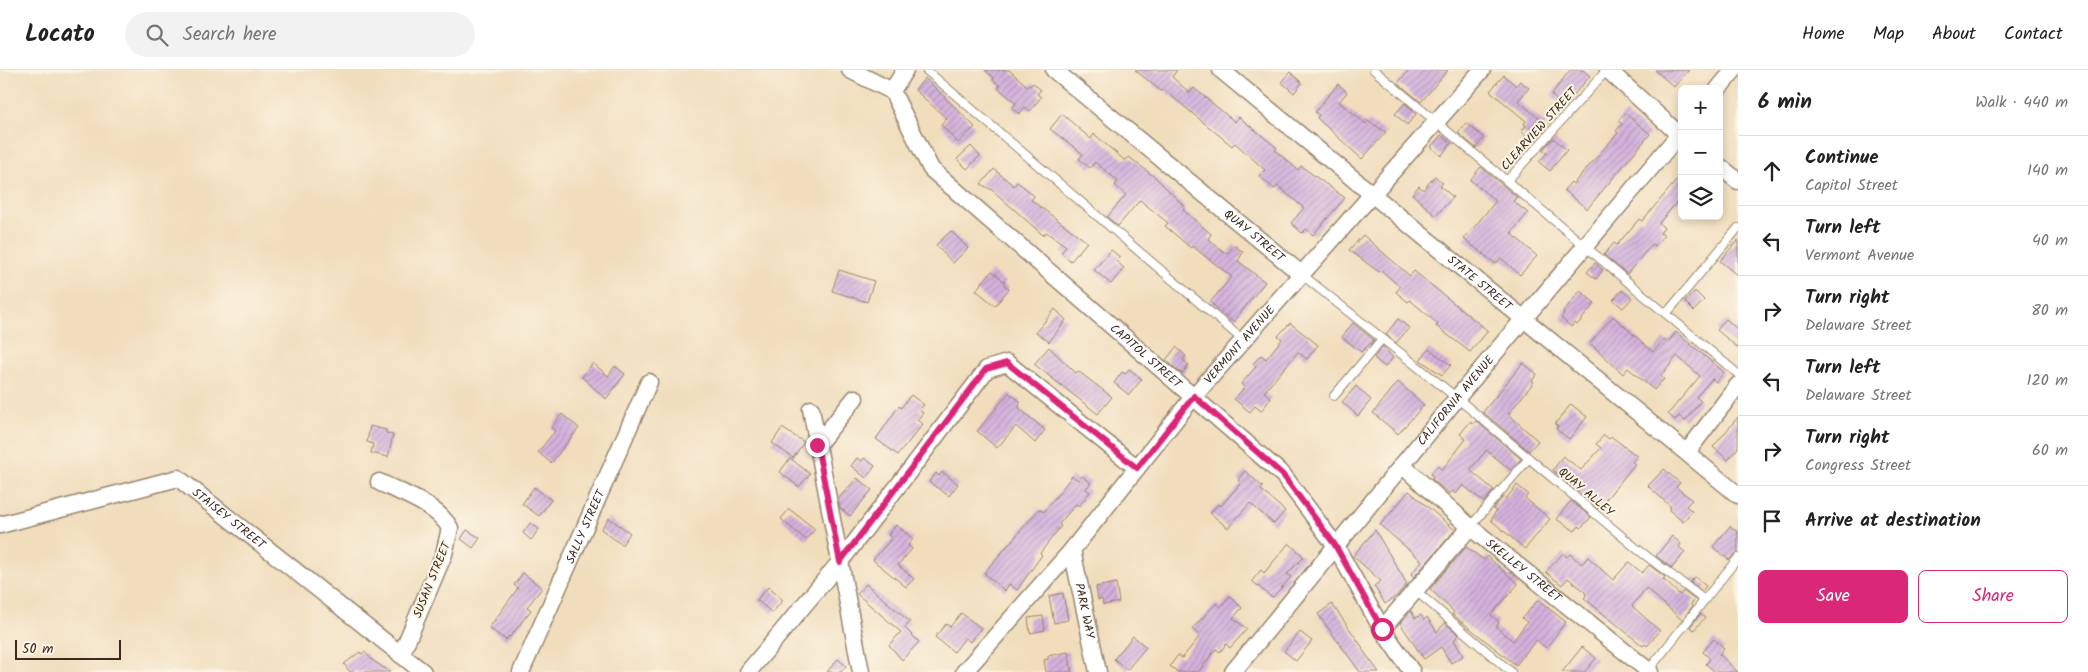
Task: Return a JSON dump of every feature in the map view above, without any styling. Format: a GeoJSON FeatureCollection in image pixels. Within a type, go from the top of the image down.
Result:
{"type":"FeatureCollection","features":[{"type":"Feature","properties":{"kind":"street"},"geometry":{"type":"LineString","coordinates":[[850,70],[892,91],[905,70]]}},
{"type":"Feature","properties":{"kind":"street","name":"QUAY STREET"},"geometry":{"type":"LineString","coordinates":[[1054,70],[1301,274]]}},
{"type":"Feature","properties":{"kind":"street","name":"STATE STREET"},"geometry":{"type":"LineString","coordinates":[[1221,70],[1687,452],[1738,496]]}},
{"type":"Feature","properties":{"kind":"street","name":"VERMONT AVENUE"},"geometry":{"type":"LineString","coordinates":[[969,669],[1072,550],[1194,396],[1482,70]]}},
{"type":"Feature","properties":{"kind":"street"},"geometry":{"type":"LineString","coordinates":[[1608,70],[1678,131]]}},
{"type":"Feature","properties":{"kind":"street"},"geometry":{"type":"LineString","coordinates":[[1721,85],[1734,70]]}},
{"type":"Feature","properties":{"kind":"street","name":"CAPITOL STREET"},"geometry":{"type":"LineString","coordinates":[[892,91],[931,169],[1283,475],[1335,545],[1382,629],[1412,672]]}},
{"type":"Feature","properties":{"kind":"street","name":"CALIFORNIA AVENUE"},"geometry":{"type":"LineString","coordinates":[[1233,672],[1248,664],[1335,545],[1584,246],[1678,137]]}},
{"type":"Feature","properties":{"kind":"street"},"geometry":{"type":"LineString","coordinates":[[1723,169],[1738,181]]}},
{"type":"Feature","properties":{"kind":"street"},"geometry":{"type":"LineString","coordinates":[[748,672],[840,562],[986,369],[1007,363],[1137,468]]}},
{"type":"Feature","properties":{"kind":"street","name":"SALLY STREET"},"geometry":{"type":"LineString","coordinates":[[521,672],[649,382]]}},
{"type":"Feature","properties":{"kind":"street"},"geometry":{"type":"LineString","coordinates":[[1687,452],[1738,385]]}},
{"type":"Feature","properties":{"kind":"street"},"geometry":{"type":"LineString","coordinates":[[817,445],[855,398]]}},
{"type":"Feature","properties":{"kind":"street"},"geometry":{"type":"LineString","coordinates":[[811,409],[840,562],[857,668]]}},
{"type":"Feature","properties":{"kind":"street","name":"SKELLEY STREET"},"geometry":{"type":"LineString","coordinates":[[1402,465],[1470,527],[1648,671]]}},
{"type":"Feature","properties":{"kind":"street","name":"STAISEY STREET"},"geometry":{"type":"LineString","coordinates":[[0,525],[178,478],[423,672]]}},
{"type":"Feature","properties":{"kind":"street","name":"SUSAN STREET"},"geometry":{"type":"LineString","coordinates":[[379,482],[431,508],[444,517],[450,528],[444,554],[401,655]]}},
{"type":"Feature","properties":{"kind":"street"},"geometry":{"type":"LineString","coordinates":[[1382,629],[1470,527]]}},
{"type":"Feature","properties":{"kind":"street","name":"PARK WAY"},"geometry":{"type":"LineString","coordinates":[[1072,550],[1098,672]]}},
{"type":"Feature","properties":{"kind":"lane"},"geometry":{"type":"LineString","coordinates":[[926,70],[1244,340]]}},
{"type":"Feature","properties":{"kind":"lane"},"geometry":{"type":"LineString","coordinates":[[1374,70],[1738,374]]}},
{"type":"Feature","properties":{"kind":"lane","name":"CLEARVIEW STREET"},"geometry":{"type":"LineString","coordinates":[[1507,181],[1608,70]]}},
{"type":"Feature","properties":{"kind":"lane"},"geometry":{"type":"LineString","coordinates":[[1666,314],[1738,228]]}},
{"type":"Feature","properties":{"kind":"lane","name":"QUAY STREET"},"geometry":{"type":"LineString","coordinates":[[1301,274],[1457,398]]}},
{"type":"Feature","properties":{"kind":"lane"},"geometry":{"type":"LineString","coordinates":[[1334,396],[1382,339]]}},
{"type":"Feature","properties":{"kind":"lane","name":"QUAY ALLEY"},"geometry":{"type":"LineString","coordinates":[[1457,398],[1636,548],[1703,600]]}},
{"type":"Feature","properties":{"kind":"lane"},"geometry":{"type":"LineString","coordinates":[[1470,527],[1529,458]]}},
{"type":"Feature","properties":{"kind":"lane"},"geometry":{"type":"LineString","coordinates":[[1648,671],[1738,558]]}},
{"type":"Feature","properties":{"kind":"lane"},"geometry":{"type":"LineString","coordinates":[[1416,591],[1511,672]]}},
{"type":"Feature","properties":{"kind":"building"},"geometry":{"type":"Polygon","coordinates":[[[985,70],[1009,70],[1026,85],[1030,86],[1033,83],[1041,90],[1037,94],[1041,97],[1030,111],[1025,107],[1019,114],[1012,108],[1016,103],[998,88],[1000,86],[985,70]]]}},
{"type":"Feature","properties":{"kind":"building"},"geometry":{"type":"Polygon","coordinates":[[[1135,70],[1177,70],[1172,77],[1190,93],[1194,88],[1235,122],[1239,117],[1277,148],[1275,150],[1298,170],[1301,166],[1345,198],[1313,235],[1306,229],[1302,233],[1291,223],[1304,208],[1278,186],[1274,189],[1259,176],[1265,170],[1235,143],[1232,146],[1163,89],[1161,91],[1135,70]]]}},
{"type":"Feature","properties":{"kind":"building"},"geometry":{"type":"Polygon","coordinates":[[[1409,70],[1448,70],[1421,102],[1398,83],[1409,70]]]}},
{"type":"Feature","properties":{"kind":"building"},"geometry":{"type":"Polygon","coordinates":[[[1570,70],[1583,70],[1590,76],[1564,106],[1551,95],[1570,70]]]}},
{"type":"Feature","properties":{"kind":"building"},"geometry":{"type":"Polygon","coordinates":[[[1655,70],[1689,70],[1674,87],[1655,70]]]}},
{"type":"Feature","properties":{"kind":"building"},"geometry":{"type":"Polygon","coordinates":[[[1290,72],[1302,83],[1294,93],[1281,82],[1290,72]]]}},
{"type":"Feature","properties":{"kind":"building"},"geometry":{"type":"Polygon","coordinates":[[[1504,75],[1516,86],[1520,81],[1529,88],[1518,101],[1546,124],[1542,129],[1545,131],[1534,142],[1521,131],[1526,126],[1524,124],[1526,121],[1490,91],[1504,75]]]}},
{"type":"Feature","properties":{"kind":"building"},"geometry":{"type":"Polygon","coordinates":[[[925,78],[975,127],[958,143],[941,125],[947,119],[915,90],[925,78]]]}},
{"type":"Feature","properties":{"kind":"building"},"geometry":{"type":"Polygon","coordinates":[[[1338,84],[1347,92],[1339,102],[1366,124],[1368,121],[1386,132],[1362,159],[1317,118],[1319,115],[1315,112],[1338,84]]]}},
{"type":"Feature","properties":{"kind":"building"},"geometry":{"type":"Polygon","coordinates":[[[1405,103],[1416,114],[1407,125],[1395,114],[1405,103]]]}},
{"type":"Feature","properties":{"kind":"building"},"geometry":{"type":"Polygon","coordinates":[[[1625,113],[1650,134],[1587,209],[1564,190],[1571,182],[1573,184],[1618,133],[1616,131],[1622,124],[1618,121],[1625,113]]]}},
{"type":"Feature","properties":{"kind":"building"},"geometry":{"type":"Polygon","coordinates":[[[1062,114],[1091,139],[1094,134],[1124,160],[1129,157],[1156,178],[1185,207],[1183,210],[1211,234],[1208,239],[1227,254],[1234,245],[1243,252],[1238,261],[1265,282],[1233,322],[1210,302],[1232,277],[1192,246],[1191,248],[1165,226],[1168,223],[1140,200],[1118,226],[1107,217],[1126,195],[1115,185],[1118,181],[1095,162],[1090,168],[1079,159],[1083,154],[1050,129],[1062,114]]]}},
{"type":"Feature","properties":{"kind":"building"},"geometry":{"type":"Polygon","coordinates":[[[1466,123],[1484,138],[1476,148],[1458,133],[1466,123]]]}},
{"type":"Feature","properties":{"kind":"building"},"geometry":{"type":"Polygon","coordinates":[[[1441,135],[1451,143],[1441,156],[1431,147],[1441,135]]]}},
{"type":"Feature","properties":{"kind":"building"},"geometry":{"type":"Polygon","coordinates":[[[1553,138],[1567,150],[1550,171],[1539,162],[1547,153],[1543,150],[1553,138]]]}},
{"type":"Feature","properties":{"kind":"building"},"geometry":{"type":"Polygon","coordinates":[[[971,146],[980,156],[967,169],[957,159],[971,146]]]}},
{"type":"Feature","properties":{"kind":"building"},"geometry":{"type":"Polygon","coordinates":[[[1481,167],[1517,197],[1513,201],[1528,213],[1511,233],[1537,256],[1520,275],[1501,258],[1496,264],[1464,239],[1496,201],[1470,180],[1481,167]]]}},
{"type":"Feature","properties":{"kind":"building"},"geometry":{"type":"Polygon","coordinates":[[[994,169],[1014,186],[1017,182],[1024,187],[1034,196],[1031,200],[1087,242],[1071,261],[1061,253],[1066,246],[1046,232],[1043,235],[992,190],[981,184],[994,169]]]}},
{"type":"Feature","properties":{"kind":"building"},"geometry":{"type":"Polygon","coordinates":[[[1435,176],[1443,183],[1440,186],[1453,197],[1436,216],[1412,194],[1419,186],[1423,190],[1435,176]]]}},
{"type":"Feature","properties":{"kind":"building"},"geometry":{"type":"Polygon","coordinates":[[[1678,179],[1678,201],[1659,223],[1664,228],[1660,233],[1664,235],[1655,246],[1652,244],[1627,274],[1604,255],[1614,243],[1617,245],[1639,219],[1642,221],[1678,179]]]}},
{"type":"Feature","properties":{"kind":"building"},"geometry":{"type":"Polygon","coordinates":[[[951,231],[968,248],[953,263],[936,245],[951,231]]]}},
{"type":"Feature","properties":{"kind":"building"},"geometry":{"type":"Polygon","coordinates":[[[1363,235],[1410,276],[1414,271],[1488,331],[1470,352],[1436,326],[1438,324],[1410,300],[1408,302],[1396,292],[1400,287],[1381,270],[1379,272],[1349,250],[1363,235]]]}},
{"type":"Feature","properties":{"kind":"building"},"geometry":{"type":"Polygon","coordinates":[[[1738,240],[1738,276],[1720,261],[1738,240]]]}},
{"type":"Feature","properties":{"kind":"building"},"geometry":{"type":"Polygon","coordinates":[[[1111,250],[1120,257],[1116,261],[1124,268],[1111,284],[1094,270],[1111,250]]]}},
{"type":"Feature","properties":{"kind":"building"},"geometry":{"type":"Polygon","coordinates":[[[1595,263],[1603,270],[1596,279],[1587,272],[1595,263]]]}},
{"type":"Feature","properties":{"kind":"building"},"geometry":{"type":"Polygon","coordinates":[[[839,270],[874,281],[867,302],[832,291],[839,270]]]}},
{"type":"Feature","properties":{"kind":"building"},"geometry":{"type":"Polygon","coordinates":[[[992,271],[1005,282],[1003,284],[1009,289],[995,306],[976,290],[992,271]]]}},
{"type":"Feature","properties":{"kind":"building"},"geometry":{"type":"Polygon","coordinates":[[[1622,290],[1632,298],[1623,308],[1613,300],[1622,290]]]}},
{"type":"Feature","properties":{"kind":"building"},"geometry":{"type":"Polygon","coordinates":[[[1580,291],[1595,303],[1577,325],[1574,323],[1571,327],[1561,318],[1564,314],[1563,312],[1580,291]]]}},
{"type":"Feature","properties":{"kind":"building"},"geometry":{"type":"Polygon","coordinates":[[[1695,291],[1704,300],[1694,311],[1685,302],[1695,291]]]}},
{"type":"Feature","properties":{"kind":"building"},"geometry":{"type":"Polygon","coordinates":[[[1055,309],[1066,320],[1049,342],[1036,332],[1055,309]]]}},
{"type":"Feature","properties":{"kind":"building"},"geometry":{"type":"Polygon","coordinates":[[[1613,316],[1653,352],[1664,339],[1668,342],[1676,332],[1724,372],[1716,382],[1712,379],[1696,397],[1701,401],[1685,421],[1679,416],[1675,420],[1668,414],[1700,376],[1677,356],[1661,376],[1664,379],[1654,390],[1628,368],[1623,374],[1590,343],[1613,316]]]}},
{"type":"Feature","properties":{"kind":"building"},"geometry":{"type":"Polygon","coordinates":[[[1398,319],[1409,328],[1396,343],[1386,334],[1398,319]]]}},
{"type":"Feature","properties":{"kind":"building"},"geometry":{"type":"Polygon","coordinates":[[[1726,319],[1738,330],[1738,348],[1717,330],[1726,319]]]}},
{"type":"Feature","properties":{"kind":"building"},"geometry":{"type":"Polygon","coordinates":[[[1290,323],[1318,345],[1307,359],[1298,352],[1264,392],[1271,398],[1261,411],[1255,406],[1250,412],[1234,399],[1245,387],[1241,384],[1256,367],[1253,364],[1261,355],[1266,359],[1282,339],[1278,336],[1290,323]]]}},
{"type":"Feature","properties":{"kind":"building"},"geometry":{"type":"Polygon","coordinates":[[[1353,323],[1374,340],[1361,352],[1342,337],[1353,323]]]}},
{"type":"Feature","properties":{"kind":"building"},"geometry":{"type":"Polygon","coordinates":[[[1383,346],[1393,358],[1385,367],[1374,358],[1383,346]]]}},
{"type":"Feature","properties":{"kind":"building"},"geometry":{"type":"Polygon","coordinates":[[[1049,347],[1076,373],[1078,371],[1112,397],[1098,414],[1034,364],[1049,347]]]}},
{"type":"Feature","properties":{"kind":"building"},"geometry":{"type":"Polygon","coordinates":[[[1176,347],[1186,356],[1183,360],[1189,365],[1182,374],[1166,360],[1176,347]]]}},
{"type":"Feature","properties":{"kind":"building"},"geometry":{"type":"Polygon","coordinates":[[[1429,349],[1451,365],[1442,375],[1420,360],[1429,349]]]}},
{"type":"Feature","properties":{"kind":"building"},"geometry":{"type":"Polygon","coordinates":[[[593,363],[608,376],[615,366],[625,374],[606,399],[582,377],[593,363]]]}},
{"type":"Feature","properties":{"kind":"building"},"geometry":{"type":"Polygon","coordinates":[[[1523,363],[1537,374],[1532,381],[1534,382],[1508,414],[1538,441],[1529,451],[1483,412],[1523,363]]]}},
{"type":"Feature","properties":{"kind":"building"},"geometry":{"type":"Polygon","coordinates":[[[1129,369],[1142,379],[1129,395],[1114,383],[1122,372],[1125,374],[1129,369]]]}},
{"type":"Feature","properties":{"kind":"building"},"geometry":{"type":"Polygon","coordinates":[[[1398,382],[1424,405],[1398,434],[1373,413],[1398,382]]]}},
{"type":"Feature","properties":{"kind":"building"},"geometry":{"type":"Polygon","coordinates":[[[1356,386],[1371,400],[1358,416],[1342,402],[1356,386]]]}},
{"type":"Feature","properties":{"kind":"building"},"geometry":{"type":"Polygon","coordinates":[[[1009,393],[1020,401],[1019,408],[1045,430],[1035,443],[1016,426],[997,448],[977,431],[1009,393]]]}},
{"type":"Feature","properties":{"kind":"building"},"geometry":{"type":"Polygon","coordinates":[[[911,395],[924,405],[919,410],[923,413],[917,420],[923,424],[898,455],[876,439],[899,406],[901,408],[911,395]]]}},
{"type":"Feature","properties":{"kind":"building"},"geometry":{"type":"Polygon","coordinates":[[[1571,404],[1587,417],[1569,439],[1556,429],[1558,427],[1555,424],[1571,404]]]}},
{"type":"Feature","properties":{"kind":"building"},"geometry":{"type":"Polygon","coordinates":[[[562,414],[579,428],[551,463],[538,452],[555,431],[551,428],[562,414]]]}},
{"type":"Feature","properties":{"kind":"building"},"geometry":{"type":"Polygon","coordinates":[[[1738,417],[1738,448],[1728,460],[1713,447],[1738,417]]]}},
{"type":"Feature","properties":{"kind":"building"},"geometry":{"type":"Polygon","coordinates":[[[1476,421],[1521,459],[1511,470],[1486,450],[1470,470],[1494,490],[1484,502],[1463,485],[1456,494],[1452,491],[1450,494],[1432,479],[1431,474],[1437,466],[1441,469],[1445,466],[1466,439],[1460,434],[1470,422],[1473,424],[1476,421]]]}},
{"type":"Feature","properties":{"kind":"building"},"geometry":{"type":"Polygon","coordinates":[[[370,426],[386,430],[386,433],[393,435],[388,457],[371,453],[373,444],[367,442],[370,426]]]}},
{"type":"Feature","properties":{"kind":"building"},"geometry":{"type":"Polygon","coordinates":[[[782,428],[804,442],[793,458],[772,443],[782,428]]]}},
{"type":"Feature","properties":{"kind":"building"},"geometry":{"type":"Polygon","coordinates":[[[1604,435],[1609,439],[1612,437],[1637,456],[1632,462],[1635,464],[1598,509],[1553,470],[1563,456],[1581,470],[1601,448],[1596,444],[1604,435]]]}},
{"type":"Feature","properties":{"kind":"building"},"geometry":{"type":"Polygon","coordinates":[[[790,458],[810,474],[799,487],[780,472],[790,458]]]}},
{"type":"Feature","properties":{"kind":"building"},"geometry":{"type":"Polygon","coordinates":[[[857,458],[862,461],[864,458],[875,466],[866,478],[851,466],[857,458]]]}},
{"type":"Feature","properties":{"kind":"building"},"geometry":{"type":"Polygon","coordinates":[[[1664,469],[1680,483],[1676,487],[1692,500],[1686,506],[1692,511],[1683,522],[1669,510],[1671,507],[1648,486],[1664,469]]]}},
{"type":"Feature","properties":{"kind":"building"},"geometry":{"type":"Polygon","coordinates":[[[1245,471],[1263,487],[1261,490],[1285,511],[1274,524],[1250,503],[1228,528],[1210,513],[1218,504],[1221,506],[1241,483],[1238,480],[1245,471]]]}},
{"type":"Feature","properties":{"kind":"building"},"geometry":{"type":"Polygon","coordinates":[[[942,472],[958,484],[949,496],[929,482],[936,473],[939,476],[942,472]]]}},
{"type":"Feature","properties":{"kind":"building"},"geometry":{"type":"Polygon","coordinates":[[[1072,476],[1078,480],[1082,476],[1091,483],[1086,489],[1090,492],[1079,506],[1076,504],[1059,524],[1061,526],[1040,553],[1042,555],[1017,590],[1009,584],[1005,591],[984,573],[1039,509],[1044,512],[1072,476]]]}},
{"type":"Feature","properties":{"kind":"building"},"geometry":{"type":"Polygon","coordinates":[[[857,478],[872,490],[850,516],[840,508],[838,499],[857,478]]]}},
{"type":"Feature","properties":{"kind":"building"},"geometry":{"type":"Polygon","coordinates":[[[1517,485],[1528,494],[1525,498],[1550,519],[1525,549],[1491,520],[1496,511],[1493,509],[1503,497],[1506,499],[1517,485]]]}},
{"type":"Feature","properties":{"kind":"building"},"geometry":{"type":"Polygon","coordinates":[[[534,487],[551,500],[539,516],[522,504],[534,487]]]}},
{"type":"Feature","properties":{"kind":"building"},"geometry":{"type":"Polygon","coordinates":[[[1409,491],[1455,530],[1414,577],[1411,574],[1422,561],[1380,525],[1409,491]]]}},
{"type":"Feature","properties":{"kind":"building"},"geometry":{"type":"Polygon","coordinates":[[[1571,501],[1591,517],[1581,528],[1579,526],[1575,531],[1556,519],[1571,501]]]}},
{"type":"Feature","properties":{"kind":"building"},"geometry":{"type":"Polygon","coordinates":[[[789,509],[815,529],[806,540],[781,519],[789,509]]]}},
{"type":"Feature","properties":{"kind":"building"},"geometry":{"type":"Polygon","coordinates":[[[609,518],[630,533],[622,545],[601,529],[609,518]]]}},
{"type":"Feature","properties":{"kind":"building"},"geometry":{"type":"Polygon","coordinates":[[[530,523],[539,529],[531,540],[523,533],[530,523]]]}},
{"type":"Feature","properties":{"kind":"building"},"geometry":{"type":"Polygon","coordinates":[[[896,525],[913,539],[908,545],[912,549],[898,565],[914,579],[906,587],[873,560],[892,538],[888,535],[896,525]]]}},
{"type":"Feature","properties":{"kind":"building"},"geometry":{"type":"Polygon","coordinates":[[[1730,526],[1738,532],[1738,552],[1729,560],[1713,547],[1730,526]]]}},
{"type":"Feature","properties":{"kind":"building"},"geometry":{"type":"Polygon","coordinates":[[[467,530],[480,538],[473,548],[461,539],[467,530]]]}},
{"type":"Feature","properties":{"kind":"building"},"geometry":{"type":"Polygon","coordinates":[[[1375,530],[1407,584],[1397,596],[1385,604],[1374,586],[1381,581],[1353,556],[1375,530]]]}},
{"type":"Feature","properties":{"kind":"building"},"geometry":{"type":"Polygon","coordinates":[[[1672,536],[1681,544],[1679,547],[1685,552],[1672,568],[1656,556],[1672,536]]]}},
{"type":"Feature","properties":{"kind":"building"},"geometry":{"type":"Polygon","coordinates":[[[1289,543],[1304,557],[1287,574],[1291,577],[1273,597],[1252,581],[1261,570],[1264,573],[1289,543]]]}},
{"type":"Feature","properties":{"kind":"building"},"geometry":{"type":"Polygon","coordinates":[[[1466,547],[1484,560],[1487,556],[1518,584],[1491,615],[1499,622],[1496,627],[1513,641],[1527,622],[1522,618],[1538,600],[1566,622],[1546,648],[1536,640],[1516,665],[1452,614],[1454,612],[1430,589],[1466,547]]]}},
{"type":"Feature","properties":{"kind":"building"},"geometry":{"type":"Polygon","coordinates":[[[1563,553],[1567,557],[1570,554],[1582,564],[1588,557],[1613,580],[1629,562],[1642,573],[1649,565],[1665,577],[1663,579],[1680,595],[1683,591],[1695,600],[1682,620],[1646,588],[1632,606],[1660,631],[1647,646],[1645,644],[1643,646],[1584,598],[1586,596],[1585,592],[1568,578],[1562,585],[1546,572],[1563,553]]]}},
{"type":"Feature","properties":{"kind":"building"},"geometry":{"type":"Polygon","coordinates":[[[523,573],[542,588],[527,607],[531,610],[506,640],[489,628],[518,588],[514,585],[523,573]]]}},
{"type":"Feature","properties":{"kind":"building"},"geometry":{"type":"Polygon","coordinates":[[[1695,577],[1706,586],[1702,591],[1690,582],[1695,577]]]}},
{"type":"Feature","properties":{"kind":"building"},"geometry":{"type":"Polygon","coordinates":[[[1116,583],[1119,602],[1103,605],[1102,599],[1098,600],[1096,587],[1116,583]]]}},
{"type":"Feature","properties":{"kind":"building"},"geometry":{"type":"Polygon","coordinates":[[[866,584],[910,622],[903,630],[905,628],[919,642],[902,660],[889,645],[901,632],[857,594],[866,584]]]}},
{"type":"Feature","properties":{"kind":"building"},"geometry":{"type":"Polygon","coordinates":[[[768,587],[783,600],[772,613],[757,600],[768,587]]]}},
{"type":"Feature","properties":{"kind":"building"},"geometry":{"type":"Polygon","coordinates":[[[1063,593],[1068,620],[1054,623],[1049,596],[1063,593]]]}},
{"type":"Feature","properties":{"kind":"building"},"geometry":{"type":"Polygon","coordinates":[[[1230,596],[1242,608],[1233,618],[1247,629],[1230,648],[1226,644],[1220,652],[1216,649],[1198,672],[1178,672],[1170,666],[1178,655],[1182,658],[1200,636],[1192,629],[1216,603],[1220,607],[1230,596]]]}},
{"type":"Feature","properties":{"kind":"building"},"geometry":{"type":"Polygon","coordinates":[[[1332,604],[1379,672],[1360,672],[1318,614],[1332,604]]]}},
{"type":"Feature","properties":{"kind":"building"},"geometry":{"type":"Polygon","coordinates":[[[1411,611],[1415,618],[1421,615],[1424,620],[1427,617],[1437,632],[1445,623],[1459,635],[1454,640],[1463,656],[1451,663],[1441,647],[1424,659],[1400,623],[1411,611]]]}},
{"type":"Feature","properties":{"kind":"building"},"geometry":{"type":"Polygon","coordinates":[[[961,613],[981,628],[970,642],[965,638],[954,652],[935,637],[946,624],[950,627],[961,613]]]}},
{"type":"Feature","properties":{"kind":"building"},"geometry":{"type":"Polygon","coordinates":[[[1700,614],[1705,618],[1694,630],[1690,627],[1700,614]]]}},
{"type":"Feature","properties":{"kind":"building"},"geometry":{"type":"Polygon","coordinates":[[[1043,616],[1045,630],[1030,633],[1028,618],[1043,616]]]}},
{"type":"Feature","properties":{"kind":"building"},"geometry":{"type":"Polygon","coordinates":[[[1300,632],[1312,641],[1296,661],[1284,651],[1300,632]]]}},
{"type":"Feature","properties":{"kind":"building"},"geometry":{"type":"Polygon","coordinates":[[[1133,636],[1146,647],[1127,670],[1114,659],[1133,636]]]}},
{"type":"Feature","properties":{"kind":"building"},"geometry":{"type":"Polygon","coordinates":[[[1714,639],[1724,648],[1719,654],[1738,672],[1715,672],[1706,664],[1710,659],[1703,652],[1714,639]]]}},
{"type":"Feature","properties":{"kind":"building"},"geometry":{"type":"Polygon","coordinates":[[[1582,647],[1596,658],[1585,672],[1562,672],[1582,647]]]}},
{"type":"Feature","properties":{"kind":"building"},"geometry":{"type":"Polygon","coordinates":[[[360,652],[361,654],[365,652],[372,660],[390,672],[350,672],[344,664],[360,652]]]}},
{"type":"Feature","properties":{"kind":"building"},"geometry":{"type":"Polygon","coordinates":[[[1068,652],[1072,672],[1046,672],[1044,660],[1048,659],[1048,656],[1068,652]]]}},
{"type":"Feature","properties":{"kind":"building"},"geometry":{"type":"Polygon","coordinates":[[[838,659],[846,666],[841,672],[827,672],[838,659]]]}},
{"type":"Feature","properties":{"kind":"route"},"geometry":{"type":"LineString","coordinates":[[817,445],[840,562],[986,369],[1007,363],[1137,468],[1194,396],[1283,475],[1335,545],[1382,629]]}}]}
